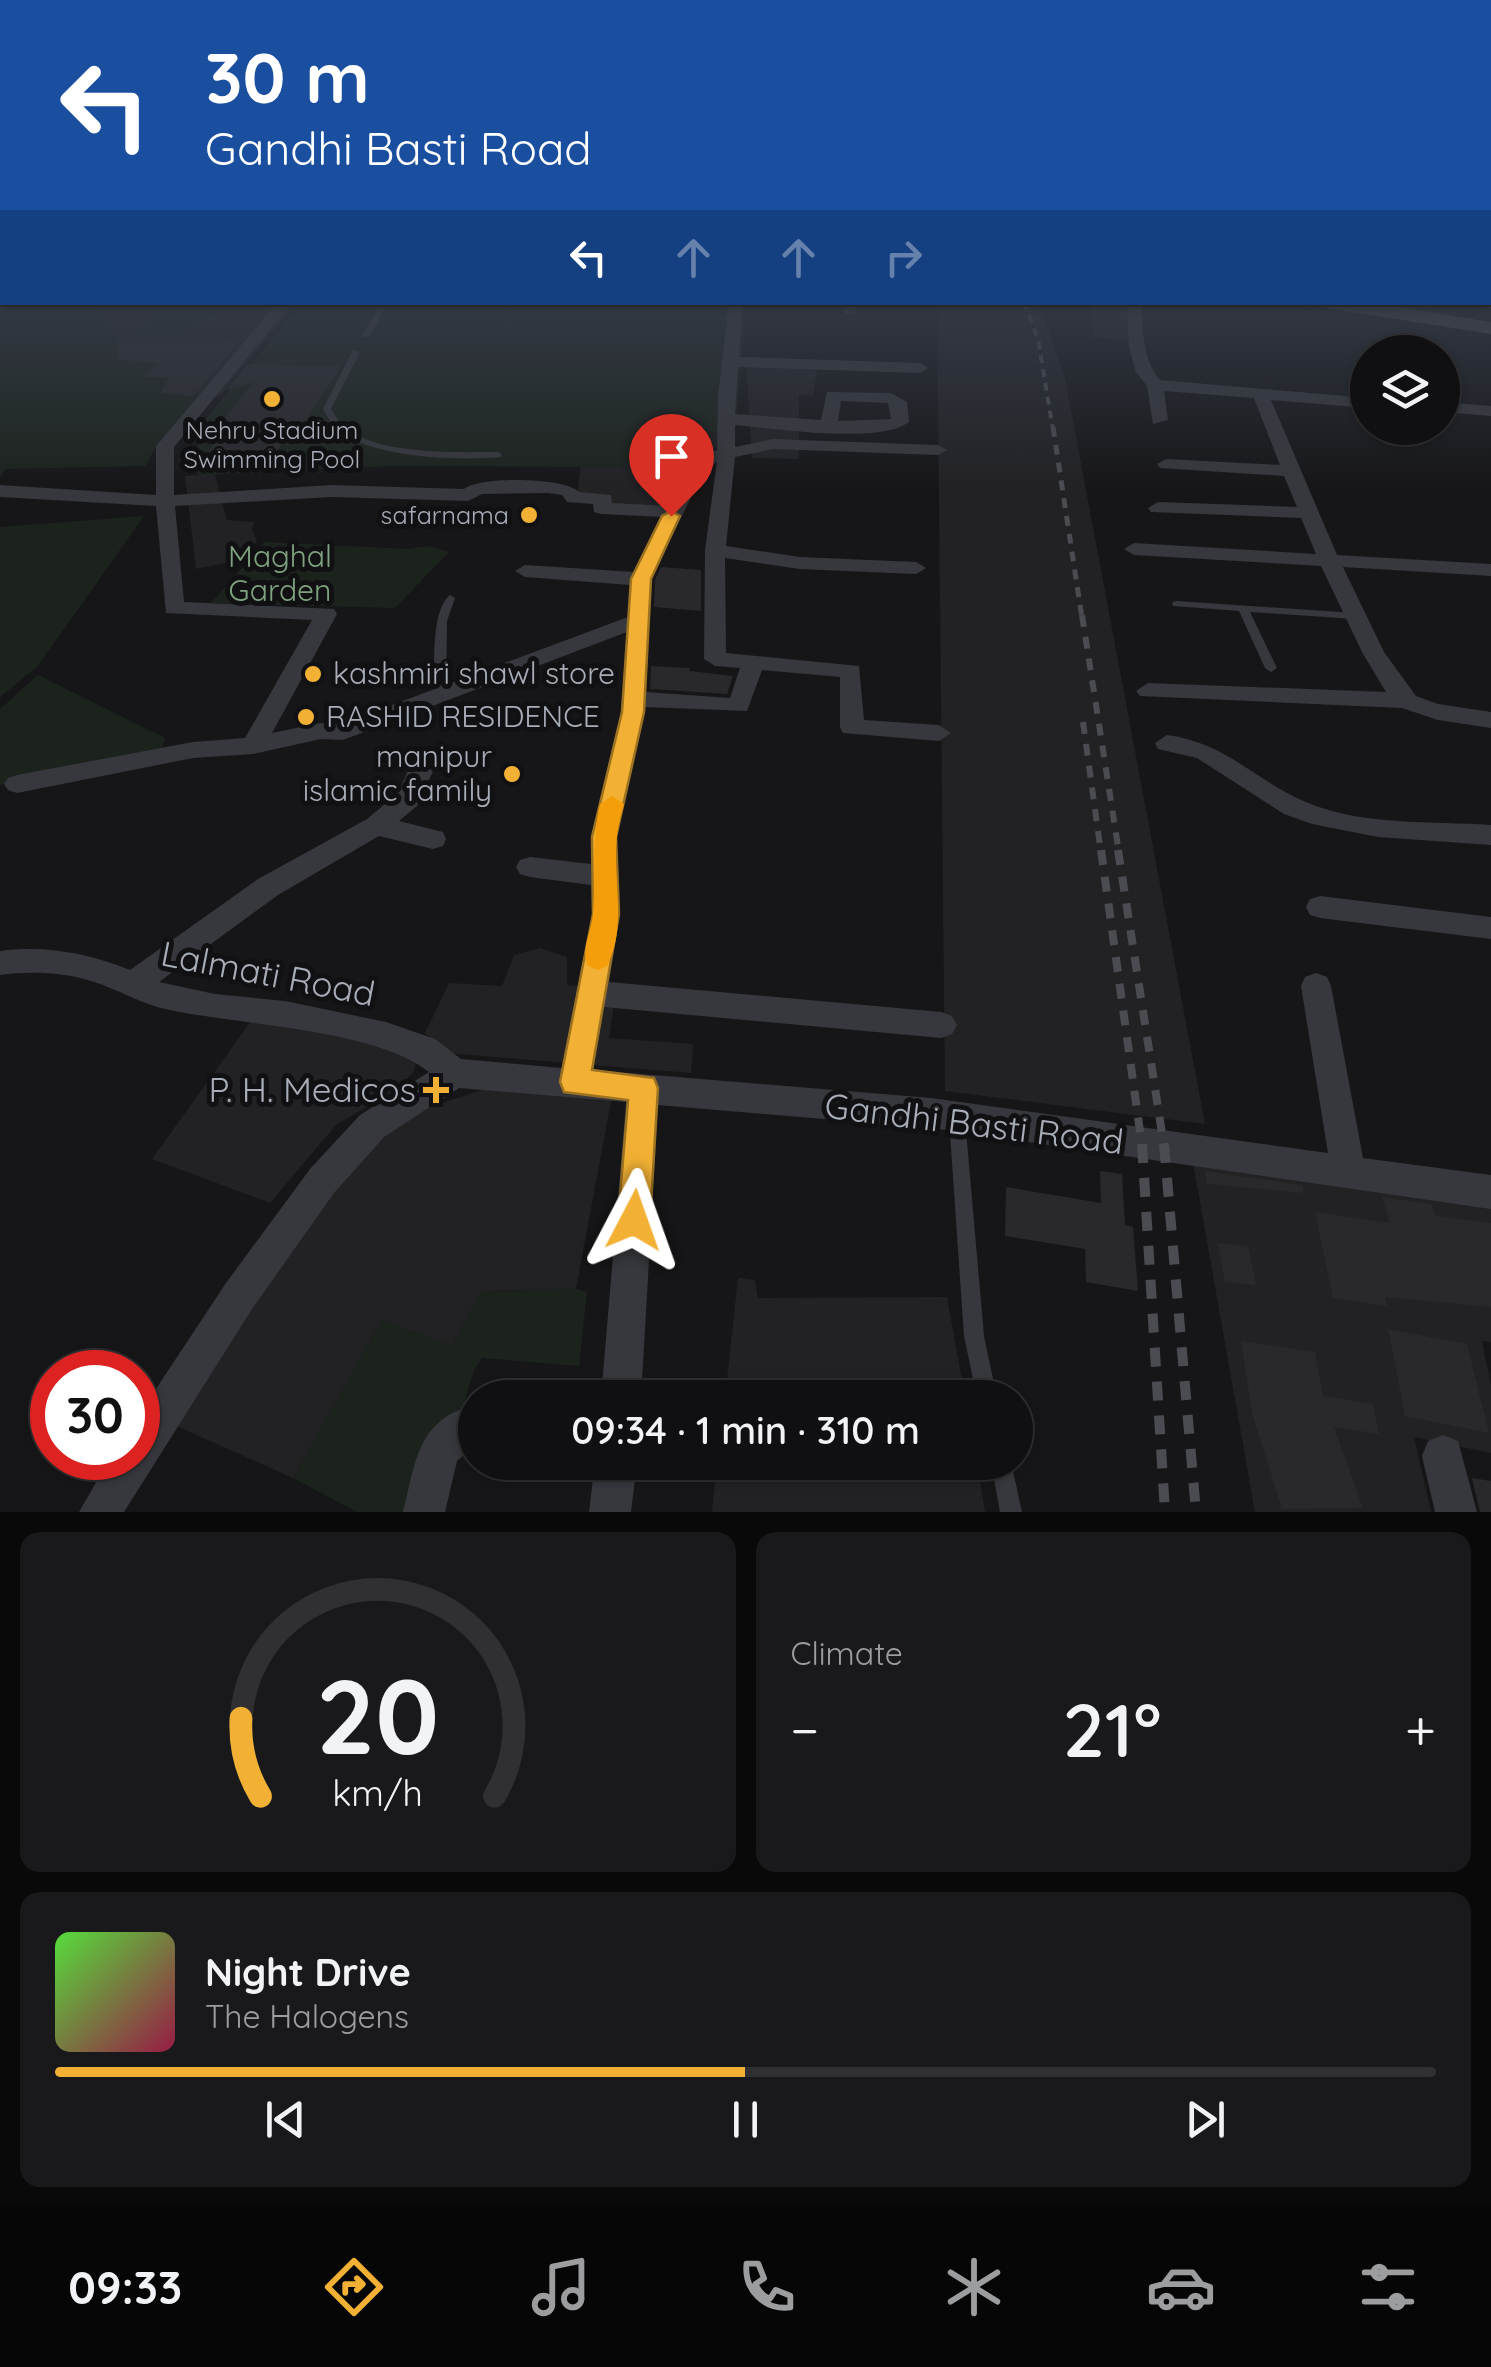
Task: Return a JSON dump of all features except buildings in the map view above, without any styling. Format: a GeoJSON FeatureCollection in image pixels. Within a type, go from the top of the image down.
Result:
{"type":"FeatureCollection","features":[{"type":"Feature","properties":{"kind":"street"},"geometry":{"type":"LineString","coordinates":[[247,349],[165,446],[165,502],[174,608],[326,614],[252,746]]}},
{"type":"Feature","properties":{"kind":"street"},"geometry":{"type":"LineString","coordinates":[[732,349],[715,550],[715,660],[851,672],[852,727],[939,733]]}},
{"type":"Feature","properties":{"kind":"street"},"geometry":{"type":"LineString","coordinates":[[1137,349],[1144,372],[1155,385],[1158,420]]}},
{"type":"Feature","properties":{"kind":"street"},"geometry":{"type":"LineString","coordinates":[[731,362],[920,368]]}},
{"type":"Feature","properties":{"kind":"street"},"geometry":{"type":"LineString","coordinates":[[1155,385],[1350,402]]}},
{"type":"Feature","properties":{"kind":"street"},"geometry":{"type":"LineString","coordinates":[[1261,396],[1355,616],[1406,700]]}},
{"type":"Feature","properties":{"kind":"street"},"geometry":{"type":"LineString","coordinates":[[1460,409],[1491,411]]}},
{"type":"Feature","properties":{"kind":"street"},"geometry":{"type":"LineString","coordinates":[[727,420],[829,424]]}},
{"type":"Feature","properties":{"kind":"street"},"geometry":{"type":"LineString","coordinates":[[575,1082],[606,914],[604,837],[634,699],[641,579],[694,472],[711,457],[774,444],[938,450]]}},
{"type":"Feature","properties":{"kind":"street"},"geometry":{"type":"LineString","coordinates":[[1166,464],[1292,471]]}},
{"type":"Feature","properties":{"kind":"street"},"geometry":{"type":"LineString","coordinates":[[0,491],[165,502],[331,491],[468,495],[477,488],[548,487],[568,491],[574,498],[604,499],[601,508],[673,512]]}},
{"type":"Feature","properties":{"kind":"street"},"geometry":{"type":"LineString","coordinates":[[1158,508],[1310,514]]}},
{"type":"Feature","properties":{"kind":"street"},"geometry":{"type":"LineString","coordinates":[[1134,549],[1491,570]]}},
{"type":"Feature","properties":{"kind":"street"},"geometry":{"type":"LineString","coordinates":[[715,550],[800,563],[916,568]]}},
{"type":"Feature","properties":{"kind":"street"},"geometry":{"type":"LineString","coordinates":[[525,571],[641,579]]}},
{"type":"Feature","properties":{"kind":"street"},"geometry":{"type":"LineString","coordinates":[[17,784],[193,750],[252,746],[294,734],[343,732],[636,621]]}},
{"type":"Feature","properties":{"kind":"street"},"geometry":{"type":"LineString","coordinates":[[634,699],[739,706],[753,663]]}},
{"type":"Feature","properties":{"kind":"street"},"geometry":{"type":"LineString","coordinates":[[1148,691],[1406,700],[1450,714],[1491,720]]}},
{"type":"Feature","properties":{"kind":"street"},"geometry":{"type":"LineString","coordinates":[[1167,742],[1190,743],[1215,755],[1311,814],[1491,835]]}},
{"type":"Feature","properties":{"kind":"street"},"geometry":{"type":"LineString","coordinates":[[134,984],[268,887],[376,826],[408,800],[426,758]]}},
{"type":"Feature","properties":{"kind":"street"},"geometry":{"type":"LineString","coordinates":[[376,826],[433,839]]}},
{"type":"Feature","properties":{"kind":"street"},"geometry":{"type":"LineString","coordinates":[[530,867],[605,876]]}},
{"type":"Feature","properties":{"kind":"street"},"geometry":{"type":"LineString","coordinates":[[1320,907],[1491,928]]}},
{"type":"Feature","properties":{"kind":"street","name":"Lalmati Road"},"geometry":{"type":"LineString","coordinates":[[0,963],[24,960],[76,965],[157,996],[285,1014],[386,1036],[424,1049],[454,1073]]}},
{"type":"Feature","properties":{"kind":"street"},"geometry":{"type":"LineString","coordinates":[[1316,986],[1348,1169]]}},
{"type":"Feature","properties":{"kind":"street"},"geometry":{"type":"LineString","coordinates":[[591,993],[941,1026]]}},
{"type":"Feature","properties":{"kind":"street"},"geometry":{"type":"LineString","coordinates":[[160,1418],[239,1296],[322,1181],[372,1126],[454,1073]]}},
{"type":"Feature","properties":{"kind":"street","name":"Gandhi Basti Road"},"geometry":{"type":"LineString","coordinates":[[454,1073],[930,1113],[1491,1192]]}},
{"type":"Feature","properties":{"kind":"street"},"geometry":{"type":"LineString","coordinates":[[622,1380],[644,1088]]}},
{"type":"Feature","properties":{"kind":"street"},"geometry":{"type":"LineString","coordinates":[[424,1512],[445,1436],[458,1427]]}},
{"type":"Feature","properties":{"kind":"street"},"geometry":{"type":"LineString","coordinates":[[1443,1456],[1456,1512]]}},
{"type":"Feature","properties":{"kind":"street"},"geometry":{"type":"LineString","coordinates":[[100,1512],[120,1480]]}},
{"type":"Feature","properties":{"kind":"street"},"geometry":{"type":"LineString","coordinates":[[610,1512],[614,1480]]}},
{"type":"Feature","properties":{"kind":"lane"},"geometry":{"type":"LineString","coordinates":[[356,352],[327,408],[332,422],[359,440],[408,452],[498,455]]}},
{"type":"Feature","properties":{"kind":"lane"},"geometry":{"type":"LineString","coordinates":[[440,695],[442,621],[450,598]]}},
{"type":"Feature","properties":{"kind":"lane"},"geometry":{"type":"LineString","coordinates":[[1177,604],[1355,616]]}},
{"type":"Feature","properties":{"kind":"lane"},"geometry":{"type":"LineString","coordinates":[[1243,608],[1271,668]]}},
{"type":"Feature","properties":{"kind":"lane"},"geometry":{"type":"LineString","coordinates":[[957,1119],[974,1336],[984,1380]]}},
{"type":"Feature","properties":{"kind":"lane"},"geometry":{"type":"LineString","coordinates":[[1005,1480],[1012,1512]]}},
{"type":"Feature","properties":{"kind":"shaded area"},"geometry":{"type":"Polygon","coordinates":[[[115,349],[259,349],[220,396],[159,393],[169,377],[144,377],[156,364],[119,360],[115,349]]]}},
{"type":"Feature","properties":{"kind":"shaded area"},"geometry":{"type":"Polygon","coordinates":[[[937,349],[1055,349],[1065,378],[1205,1124],[945,1091],[937,349]]]}},
{"type":"Feature","properties":{"kind":"shaded area"},"geometry":{"type":"Polygon","coordinates":[[[746,360],[818,364],[813,396],[799,395],[799,459],[752,458],[746,360]]]}},
{"type":"Feature","properties":{"kind":"shaded area"},"geometry":{"type":"Polygon","coordinates":[[[718,432],[719,445],[686,471],[658,509],[610,506],[577,494],[581,466],[622,467],[705,440],[718,432]]]}},
{"type":"Feature","properties":{"kind":"shaded area"},"geometry":{"type":"Polygon","coordinates":[[[215,474],[227,520],[254,522],[252,529],[257,542],[229,562],[196,569],[185,476],[215,474]]]}},
{"type":"Feature","properties":{"kind":"shaded area"},"geometry":{"type":"Polygon","coordinates":[[[540,948],[567,957],[567,985],[616,990],[609,1038],[693,1044],[691,1073],[447,1053],[425,1033],[449,983],[502,986],[514,955],[540,948]]]}},
{"type":"Feature","properties":{"kind":"shaded area"},"geometry":{"type":"Polygon","coordinates":[[[251,1021],[345,1035],[417,1059],[414,1071],[398,1088],[336,1125],[270,1203],[152,1159],[251,1021]]]}},
{"type":"Feature","properties":{"kind":"shaded area"},"geometry":{"type":"Polygon","coordinates":[[[485,1089],[613,1091],[576,1289],[481,1291],[452,1346],[382,1320],[293,1478],[163,1420],[341,1170],[403,1116],[485,1089]]]}},
{"type":"Feature","properties":{"kind":"shaded area"},"geometry":{"type":"Polygon","coordinates":[[[1192,1157],[1491,1204],[1491,1342],[1482,1341],[1491,1385],[1491,1453],[1414,1437],[1431,1512],[1255,1512],[1192,1157]]]}},
{"type":"Feature","properties":{"kind":"shaded area"},"geometry":{"type":"Polygon","coordinates":[[[738,1278],[755,1280],[758,1298],[947,1297],[962,1380],[727,1380],[738,1278]]]}},
{"type":"Feature","properties":{"kind":"shaded area"},"geometry":{"type":"Polygon","coordinates":[[[715,1480],[980,1480],[985,1512],[712,1512],[715,1480]]]}},
{"type":"Feature","properties":{"kind":"green space"},"geometry":{"type":"Polygon","coordinates":[[[0,349],[118,349],[119,360],[157,363],[145,376],[170,377],[158,393],[204,396],[159,442],[145,466],[6,469],[0,477],[0,349]]]}},
{"type":"Feature","properties":{"kind":"green space"},"geometry":{"type":"Polygon","coordinates":[[[264,349],[743,349],[736,421],[705,440],[622,467],[394,466],[197,475],[198,429],[264,349]]]}},
{"type":"Feature","properties":{"kind":"green space"},"geometry":{"type":"Polygon","coordinates":[[[144,516],[37,667],[0,697],[0,527],[144,516]]]}},
{"type":"Feature","properties":{"kind":"green space","name":"Maghal Garden"},"geometry":{"type":"Polygon","coordinates":[[[265,542],[408,549],[428,546],[449,552],[395,608],[211,603],[265,542]]]}},
{"type":"Feature","properties":{"kind":"green space"},"geometry":{"type":"Polygon","coordinates":[[[38,675],[165,738],[161,756],[0,785],[0,709],[38,675]]]}},
{"type":"Feature","properties":{"kind":"green space"},"geometry":{"type":"Polygon","coordinates":[[[481,1291],[587,1292],[579,1366],[482,1358],[471,1380],[458,1380],[458,1423],[431,1512],[357,1512],[293,1478],[382,1320],[452,1346],[481,1291]]]}},
{"type":"Feature","properties":{"kind":"railway"},"geometry":{"type":"LineString","coordinates":[[1040,349],[1053,430]]}},
{"type":"Feature","properties":{"kind":"railway"},"geometry":{"type":"LineString","coordinates":[[1053,427],[1082,618]]}},
{"type":"Feature","properties":{"kind":"railway"},"geometry":{"type":"LineString","coordinates":[[1082,615],[1119,853]]}},
{"type":"Feature","properties":{"kind":"railway"},"geometry":{"type":"LineString","coordinates":[[1083,722],[1101,853]]}},
{"type":"Feature","properties":{"kind":"railway"},"geometry":{"type":"LineString","coordinates":[[1101,850],[1142,1146]]}},
{"type":"Feature","properties":{"kind":"railway"},"geometry":{"type":"LineString","coordinates":[[1118,850],[1164,1146]]}},
{"type":"Feature","properties":{"kind":"railway"},"geometry":{"type":"LineString","coordinates":[[1142,1144],[1165,1512]]}},
{"type":"Feature","properties":{"kind":"railway"},"geometry":{"type":"LineString","coordinates":[[1164,1144],[1196,1512]]}},
{"type":"Feature","properties":{"kind":"slow traffic"},"geometry":{"type":"LineString","coordinates":[[598,959],[606,914],[604,837],[612,804]]}},
{"type":"Feature","properties":{"kind":"place","name":"Nehru Stadium Swimming Pool"},"geometry":{"type":"Point","coordinates":[272,399]}},
{"type":"Feature","properties":{"kind":"place","name":"safarnama"},"geometry":{"type":"Point","coordinates":[529,515]}},
{"type":"Feature","properties":{"kind":"place","name":"kashmiri shawl store"},"geometry":{"type":"Point","coordinates":[313,674]}},
{"type":"Feature","properties":{"kind":"place","name":"RASHID RESIDENCE"},"geometry":{"type":"Point","coordinates":[306,717]}},
{"type":"Feature","properties":{"kind":"place","name":"manipur islamic family"},"geometry":{"type":"Point","coordinates":[512,774]}},
{"type":"Feature","properties":{"kind":"place","name":"P. H. Medicos"},"geometry":{"type":"Point","coordinates":[436,1090]}},
{"type":"Feature","properties":{"kind":"route"},"geometry":{"type":"LineString","coordinates":[[634,1220],[644,1088],[575,1082],[606,914],[604,837],[633,712],[641,579],[671,516]]}}]}
